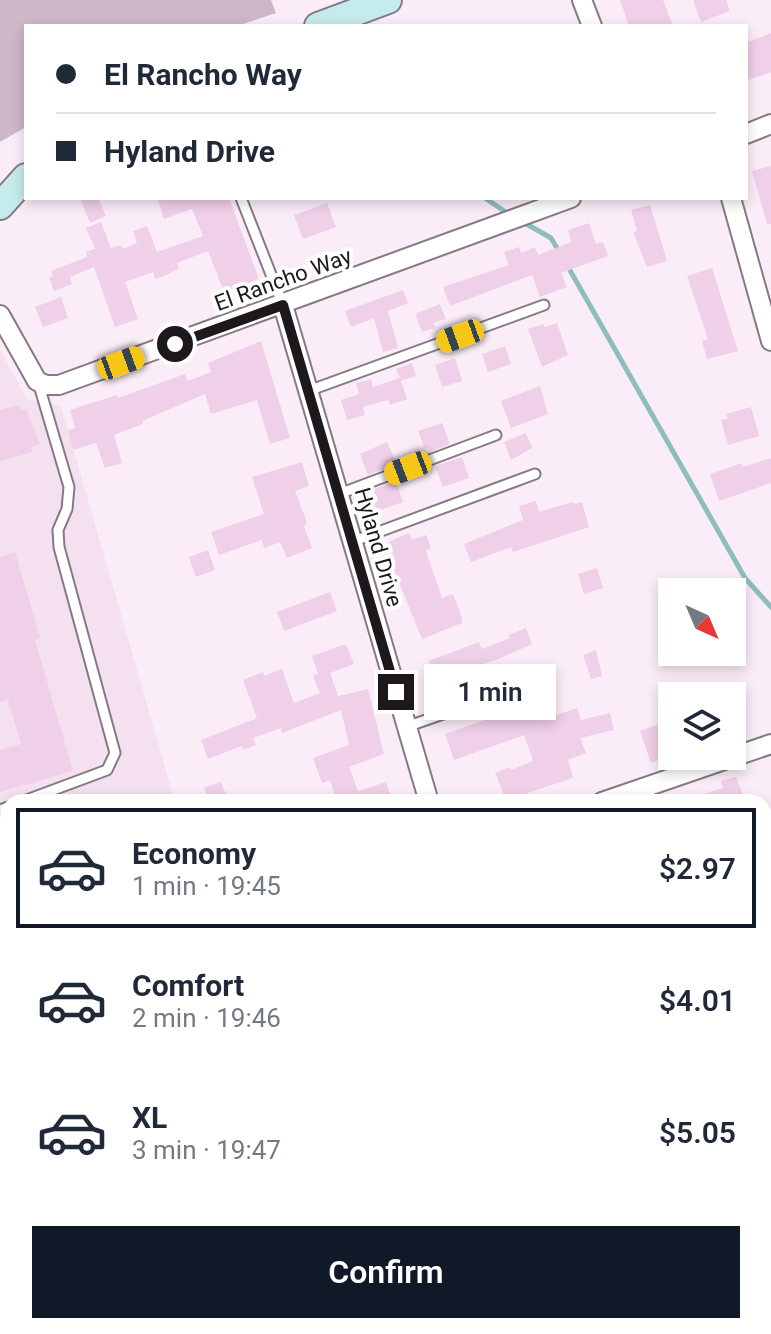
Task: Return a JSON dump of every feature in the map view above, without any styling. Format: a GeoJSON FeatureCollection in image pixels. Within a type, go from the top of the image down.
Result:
{"type":"FeatureCollection","features":[{"type":"Feature","properties":{"kind":"street"},"geometry":{"type":"LineString","coordinates":[[323,24],[388,0]]}},
{"type":"Feature","properties":{"kind":"street"},"geometry":{"type":"LineString","coordinates":[[582,0],[591,24]]}},
{"type":"Feature","properties":{"kind":"street"},"geometry":{"type":"LineString","coordinates":[[748,133],[771,124]]}},
{"type":"Feature","properties":{"kind":"street"},"geometry":{"type":"LineString","coordinates":[[0,187],[24,169]]}},
{"type":"Feature","properties":{"kind":"street"},"geometry":{"type":"LineString","coordinates":[[0,206],[24,179]]}},
{"type":"Feature","properties":{"kind":"street","name":"El Rancho Way"},"geometry":{"type":"LineString","coordinates":[[37,381],[59,385],[566,200]]}},
{"type":"Feature","properties":{"kind":"street"},"geometry":{"type":"LineString","coordinates":[[732,200],[771,341]]}},
{"type":"Feature","properties":{"kind":"street","name":"Hyland Drive"},"geometry":{"type":"LineString","coordinates":[[283,305],[427,794]]}},
{"type":"Feature","properties":{"kind":"street"},"geometry":{"type":"LineString","coordinates":[[0,315],[37,381]]}},
{"type":"Feature","properties":{"kind":"street"},"geometry":{"type":"LineString","coordinates":[[625,794],[771,744]]}},
{"type":"Feature","properties":{"kind":"lane"},"geometry":{"type":"LineString","coordinates":[[242,200],[283,305]]}},
{"type":"Feature","properties":{"kind":"lane"},"geometry":{"type":"LineString","coordinates":[[308,391],[544,305]]}},
{"type":"Feature","properties":{"kind":"lane"},"geometry":{"type":"LineString","coordinates":[[37,381],[69,487],[67,509],[58,530],[59,547],[115,753],[107,770],[42,794]]}},
{"type":"Feature","properties":{"kind":"lane"},"geometry":{"type":"LineString","coordinates":[[339,494],[496,435]]}},
{"type":"Feature","properties":{"kind":"lane"},"geometry":{"type":"LineString","coordinates":[[354,541],[535,474]]}},
{"type":"Feature","properties":{"kind":"lane"},"geometry":{"type":"LineString","coordinates":[[406,727],[543,679]]}},
{"type":"Feature","properties":{"kind":"shaded area"},"geometry":{"type":"Polygon","coordinates":[[[0,0],[271,0],[276,13],[243,24],[24,24],[24,128],[0,142],[0,0]]]}},
{"type":"Feature","properties":{"kind":"shaded area"},"geometry":{"type":"Polygon","coordinates":[[[0,350],[27,399],[61,406],[173,794],[0,794],[0,350]]]}},
{"type":"Feature","properties":{"kind":"building"},"geometry":{"type":"Polygon","coordinates":[[[620,0],[663,0],[672,24],[628,24],[620,0]]]}},
{"type":"Feature","properties":{"kind":"building"},"geometry":{"type":"Polygon","coordinates":[[[693,0],[726,0],[730,11],[701,22],[693,0]]]}},
{"type":"Feature","properties":{"kind":"building"},"geometry":{"type":"Polygon","coordinates":[[[771,33],[771,72],[748,80],[748,42],[771,33]]]}},
{"type":"Feature","properties":{"kind":"building"},"geometry":{"type":"Polygon","coordinates":[[[771,166],[771,224],[767,224],[752,171],[771,166]]]}},
{"type":"Feature","properties":{"kind":"building"},"geometry":{"type":"Polygon","coordinates":[[[81,200],[99,200],[106,216],[90,223],[81,200]]]}},
{"type":"Feature","properties":{"kind":"building"},"geometry":{"type":"Polygon","coordinates":[[[230,200],[259,279],[224,292],[208,251],[177,263],[179,268],[166,275],[155,279],[153,272],[125,282],[138,319],[115,327],[94,267],[70,277],[72,284],[54,291],[49,278],[53,276],[51,271],[87,257],[86,252],[95,249],[86,228],[101,222],[111,248],[121,245],[122,249],[137,243],[133,231],[147,226],[157,252],[203,236],[192,209],[164,219],[158,201],[230,200]]]}},
{"type":"Feature","properties":{"kind":"building"},"geometry":{"type":"Polygon","coordinates":[[[327,203],[336,227],[303,239],[294,215],[327,203]]]}},
{"type":"Feature","properties":{"kind":"building"},"geometry":{"type":"Polygon","coordinates":[[[650,205],[667,261],[647,267],[633,232],[637,231],[631,210],[650,205]]]}},
{"type":"Feature","properties":{"kind":"building"},"geometry":{"type":"Polygon","coordinates":[[[589,223],[596,244],[603,242],[608,256],[561,273],[567,287],[540,297],[532,275],[450,306],[443,287],[509,265],[504,252],[519,247],[521,253],[535,247],[538,255],[571,242],[568,230],[589,223]]]}},
{"type":"Feature","properties":{"kind":"building"},"geometry":{"type":"Polygon","coordinates":[[[712,268],[738,351],[707,359],[702,341],[708,339],[687,276],[712,268]]]}},
{"type":"Feature","properties":{"kind":"building"},"geometry":{"type":"Polygon","coordinates":[[[403,290],[408,303],[388,311],[398,348],[383,352],[374,318],[351,327],[345,311],[403,290]]]}},
{"type":"Feature","properties":{"kind":"building"},"geometry":{"type":"Polygon","coordinates":[[[61,297],[68,318],[43,327],[35,307],[61,297]]]}},
{"type":"Feature","properties":{"kind":"building"},"geometry":{"type":"Polygon","coordinates":[[[440,304],[446,319],[433,323],[435,328],[422,332],[415,314],[440,304]]]}},
{"type":"Feature","properties":{"kind":"building"},"geometry":{"type":"Polygon","coordinates":[[[557,323],[568,355],[542,367],[528,329],[557,323]]]}},
{"type":"Feature","properties":{"kind":"building"},"geometry":{"type":"Polygon","coordinates":[[[261,341],[290,438],[270,444],[257,400],[211,414],[205,394],[114,435],[122,463],[105,468],[96,443],[73,450],[68,430],[75,428],[70,410],[117,395],[118,398],[185,374],[188,381],[211,372],[208,363],[261,341]]]}},
{"type":"Feature","properties":{"kind":"building"},"geometry":{"type":"Polygon","coordinates":[[[505,346],[511,364],[488,372],[482,354],[505,346]]]}},
{"type":"Feature","properties":{"kind":"building"},"geometry":{"type":"Polygon","coordinates":[[[455,358],[462,381],[442,387],[435,365],[455,358]]]}},
{"type":"Feature","properties":{"kind":"building"},"geometry":{"type":"Polygon","coordinates":[[[412,363],[416,376],[401,381],[407,399],[390,405],[388,400],[363,407],[365,415],[347,420],[341,400],[359,394],[356,383],[371,379],[373,387],[400,378],[396,369],[412,363]]]}},
{"type":"Feature","properties":{"kind":"building"},"geometry":{"type":"Polygon","coordinates":[[[540,386],[548,414],[511,428],[501,401],[540,386]]]}},
{"type":"Feature","properties":{"kind":"building"},"geometry":{"type":"Polygon","coordinates":[[[19,405],[20,410],[26,409],[40,444],[31,447],[33,452],[0,461],[0,410],[19,405]]]}},
{"type":"Feature","properties":{"kind":"building"},"geometry":{"type":"Polygon","coordinates":[[[751,407],[759,436],[728,445],[721,420],[728,418],[726,414],[751,407]]]}},
{"type":"Feature","properties":{"kind":"building"},"geometry":{"type":"Polygon","coordinates":[[[442,423],[450,444],[430,452],[428,447],[425,449],[418,431],[442,423]]]}},
{"type":"Feature","properties":{"kind":"building"},"geometry":{"type":"Polygon","coordinates":[[[526,433],[532,448],[511,460],[504,442],[526,433]]]}},
{"type":"Feature","properties":{"kind":"building"},"geometry":{"type":"Polygon","coordinates":[[[387,442],[396,462],[368,475],[360,454],[387,442]]]}},
{"type":"Feature","properties":{"kind":"building"},"geometry":{"type":"Polygon","coordinates":[[[462,457],[469,478],[443,487],[435,466],[462,457]]]}},
{"type":"Feature","properties":{"kind":"building"},"geometry":{"type":"Polygon","coordinates":[[[771,458],[771,483],[719,501],[710,474],[742,463],[743,467],[771,458]]]}},
{"type":"Feature","properties":{"kind":"building"},"geometry":{"type":"Polygon","coordinates":[[[302,462],[309,486],[295,491],[307,522],[304,527],[312,548],[287,558],[280,542],[264,548],[262,540],[219,555],[211,532],[264,514],[252,477],[302,462]]]}},
{"type":"Feature","properties":{"kind":"building"},"geometry":{"type":"Polygon","coordinates":[[[396,481],[403,502],[375,512],[372,504],[367,505],[363,493],[396,481]]]}},
{"type":"Feature","properties":{"kind":"building"},"geometry":{"type":"Polygon","coordinates":[[[536,501],[539,512],[582,502],[589,527],[513,552],[511,547],[471,562],[464,544],[523,520],[519,506],[536,501]]]}},
{"type":"Feature","properties":{"kind":"building"},"geometry":{"type":"Polygon","coordinates":[[[409,533],[412,540],[426,535],[431,548],[426,551],[442,598],[453,594],[462,618],[462,623],[422,639],[388,555],[393,553],[388,542],[409,533]]]}},
{"type":"Feature","properties":{"kind":"building"},"geometry":{"type":"Polygon","coordinates":[[[208,550],[215,570],[196,577],[189,557],[208,550]]]}},
{"type":"Feature","properties":{"kind":"building"},"geometry":{"type":"Polygon","coordinates":[[[15,552],[40,638],[35,640],[73,771],[0,792],[0,750],[21,744],[8,700],[0,702],[0,557],[15,552]]]}},
{"type":"Feature","properties":{"kind":"building"},"geometry":{"type":"Polygon","coordinates":[[[597,568],[603,588],[584,594],[578,574],[597,568]]]}},
{"type":"Feature","properties":{"kind":"building"},"geometry":{"type":"Polygon","coordinates":[[[330,592],[337,611],[284,631],[277,612],[330,592]]]}},
{"type":"Feature","properties":{"kind":"building"},"geometry":{"type":"Polygon","coordinates":[[[526,628],[532,644],[496,660],[436,679],[429,661],[479,642],[482,649],[526,628]]]}},
{"type":"Feature","properties":{"kind":"building"},"geometry":{"type":"Polygon","coordinates":[[[346,644],[354,664],[330,673],[338,696],[368,689],[384,754],[349,767],[358,791],[386,782],[390,794],[335,794],[330,780],[322,783],[313,758],[349,745],[341,710],[282,733],[281,728],[253,738],[256,745],[243,750],[242,746],[208,759],[201,740],[257,718],[243,680],[282,669],[294,703],[320,693],[313,676],[318,674],[312,656],[346,644]]]}},
{"type":"Feature","properties":{"kind":"building"},"geometry":{"type":"Polygon","coordinates":[[[596,650],[602,676],[591,679],[583,655],[596,650]]]}},
{"type":"Feature","properties":{"kind":"building"},"geometry":{"type":"Polygon","coordinates":[[[545,699],[551,717],[577,708],[581,720],[610,713],[614,730],[580,738],[586,753],[568,760],[573,778],[524,794],[504,794],[495,773],[533,761],[524,735],[454,760],[445,734],[545,699]]]}},
{"type":"Feature","properties":{"kind":"building"},"geometry":{"type":"Polygon","coordinates":[[[658,724],[658,760],[651,763],[640,731],[658,724]]]}},
{"type":"Feature","properties":{"kind":"building"},"geometry":{"type":"Polygon","coordinates":[[[736,777],[743,794],[704,794],[723,788],[721,781],[736,777]]]}},
{"type":"Feature","properties":{"kind":"building"},"geometry":{"type":"Polygon","coordinates":[[[221,782],[226,794],[206,794],[204,788],[221,782]]]}},
{"type":"Feature","properties":{"kind":"waterway"},"geometry":{"type":"LineString","coordinates":[[488,200],[510,215]]}},
{"type":"Feature","properties":{"kind":"waterway"},"geometry":{"type":"LineString","coordinates":[[523,222],[551,238],[560,253]]}},
{"type":"Feature","properties":{"kind":"waterway"},"geometry":{"type":"LineString","coordinates":[[567,265],[745,578],[771,607]]}},
{"type":"Feature","properties":{"kind":"route"},"geometry":{"type":"LineString","coordinates":[[175,344],[283,305],[396,692]]}}]}
